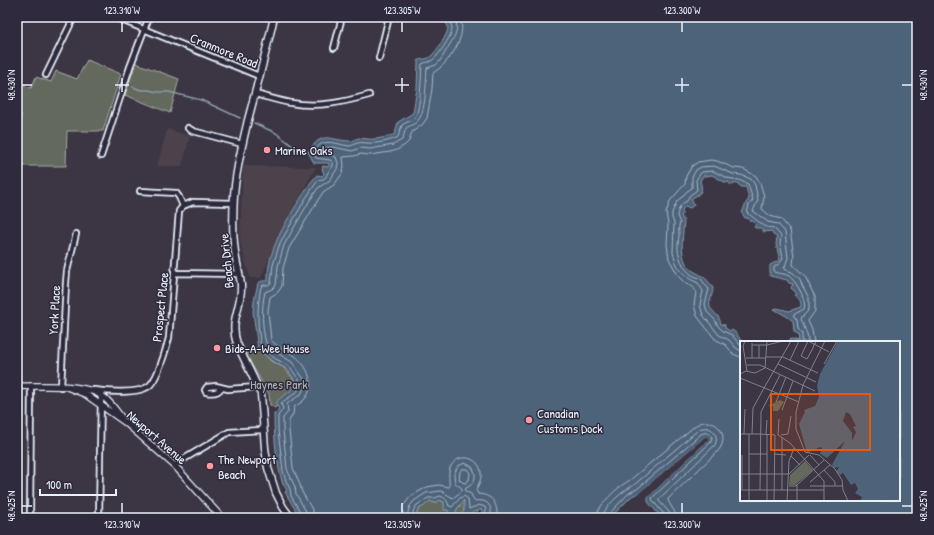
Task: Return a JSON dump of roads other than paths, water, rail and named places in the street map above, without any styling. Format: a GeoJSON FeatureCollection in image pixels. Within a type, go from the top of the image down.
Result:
{"type":"FeatureCollection","features":[{"type":"Feature","properties":{"kind":"main road","name":"Beach Drive"},"geometry":{"type":"LineString","coordinates":[[274,17],[237,169],[234,202],[234,242],[239,274],[240,299],[233,324],[234,336],[258,387],[262,400],[266,458],[271,480],[283,507],[291,518]]}},
{"type":"Feature","properties":{"kind":"street"},"geometry":{"type":"LineString","coordinates":[[46,75],[74,17]]}},
{"type":"Feature","properties":{"kind":"street","name":"Cranmore Road"},"geometry":{"type":"LineString","coordinates":[[114,17],[259,76]]}},
{"type":"Feature","properties":{"kind":"street"},"geometry":{"type":"LineString","coordinates":[[101,156],[148,17]]}},
{"type":"Feature","properties":{"kind":"street"},"geometry":{"type":"LineString","coordinates":[[334,48],[342,17]]}},
{"type":"Feature","properties":{"kind":"street"},"geometry":{"type":"LineString","coordinates":[[379,58],[389,17]]}},
{"type":"Feature","properties":{"kind":"street"},"geometry":{"type":"LineString","coordinates":[[255,94],[312,106],[350,100],[369,95]]}},
{"type":"Feature","properties":{"kind":"street"},"geometry":{"type":"LineString","coordinates":[[188,128],[192,131],[242,144]]}},
{"type":"Feature","properties":{"kind":"street"},"geometry":{"type":"LineString","coordinates":[[140,191],[176,193],[183,206],[193,202],[234,202]]}},
{"type":"Feature","properties":{"kind":"street","name":"Prospect Place"},"geometry":{"type":"LineString","coordinates":[[101,393],[134,391],[151,385],[164,357],[169,338],[175,273],[177,217],[183,206]]}},
{"type":"Feature","properties":{"kind":"street","name":"York Place"},"geometry":{"type":"LineString","coordinates":[[64,387],[66,283],[67,271],[76,234]]}},
{"type":"Feature","properties":{"kind":"street"},"geometry":{"type":"LineString","coordinates":[[175,273],[239,274]]}},
{"type":"Feature","properties":{"kind":"street"},"geometry":{"type":"LineString","coordinates":[[17,386],[80,388],[101,393],[126,424]]}},
{"type":"Feature","properties":{"kind":"street"},"geometry":{"type":"LineString","coordinates":[[30,518],[31,386]]}},
{"type":"Feature","properties":{"kind":"street","name":"Newport Avenue"},"geometry":{"type":"LineString","coordinates":[[64,387],[85,394],[126,424],[175,466],[220,517]]}},
{"type":"Feature","properties":{"kind":"street"},"geometry":{"type":"LineString","coordinates":[[221,388],[258,387]]}},
{"type":"Feature","properties":{"kind":"street"},"geometry":{"type":"LineString","coordinates":[[99,518],[101,393]]}},
{"type":"Feature","properties":{"kind":"street"},"geometry":{"type":"LineString","coordinates":[[175,466],[179,462],[229,432],[263,430]]}},
{"type":"Feature","properties":{"kind":"water"},"geometry":{"type":"Polygon","coordinates":[[[442,17],[917,17],[917,518],[662,518],[648,502],[648,497],[708,440],[706,436],[639,493],[632,496],[610,518],[481,518],[482,510],[480,509],[473,512],[472,518],[462,518],[460,516],[464,511],[464,500],[455,514],[452,515],[448,510],[444,510],[444,502],[439,500],[435,503],[430,501],[420,508],[417,512],[418,518],[300,518],[285,492],[287,491],[283,485],[276,450],[274,423],[274,414],[279,409],[276,404],[293,389],[296,382],[287,369],[272,361],[258,349],[253,312],[258,283],[268,281],[271,255],[282,230],[311,182],[317,175],[322,176],[324,174],[322,169],[323,166],[328,167],[329,165],[329,163],[314,163],[308,152],[313,145],[322,139],[327,138],[353,141],[358,138],[374,139],[395,134],[398,122],[413,113],[417,88],[418,62],[419,60],[430,57],[439,47],[446,34],[448,27],[442,17]],[[712,175],[703,176],[700,181],[702,188],[700,192],[691,199],[694,205],[690,208],[685,206],[682,210],[683,213],[681,216],[684,221],[682,249],[683,256],[689,268],[706,278],[713,288],[710,306],[719,318],[721,324],[725,325],[725,328],[730,331],[732,330],[736,333],[741,341],[740,341],[740,501],[900,501],[900,341],[799,341],[798,334],[794,332],[793,321],[774,309],[777,308],[789,311],[801,307],[801,302],[794,295],[797,294],[791,288],[793,284],[789,283],[787,280],[770,276],[770,265],[778,261],[779,257],[776,244],[777,237],[773,235],[772,231],[764,232],[761,228],[754,227],[756,224],[753,221],[745,218],[742,213],[749,199],[746,187],[740,187],[738,183],[731,185],[728,182],[726,183],[712,175]]]}},
{"type":"Feature","properties":{"kind":"water"},"geometry":{"type":"Polygon","coordinates":[[[791,339],[799,341],[788,341],[791,339]]]}},
{"type":"Feature","properties":{"kind":"waterway"},"geometry":{"type":"LineString","coordinates":[[133,87],[141,90],[169,92],[201,100],[240,118]]}},
{"type":"Feature","properties":{"kind":"waterway"},"geometry":{"type":"LineString","coordinates":[[254,123],[276,133],[298,150],[308,152]]}},
{"type":"Feature","properties":{"kind":"place","name":"Marine Oaks"},"geometry":{"type":"Point","coordinates":[267,150]}},
{"type":"Feature","properties":{"kind":"place","name":"Bide-A-Wee House"},"geometry":{"type":"Point","coordinates":[217,348]}},
{"type":"Feature","properties":{"kind":"place","name":"Canadian Customs Dock"},"geometry":{"type":"Point","coordinates":[529,420]}},
{"type":"Feature","properties":{"kind":"place","name":"The Newport Beach"},"geometry":{"type":"Point","coordinates":[210,466]}},
{"type":"Feature","properties":{"kind":"park label","name":"Haynes Park"},"geometry":{"type":"Point","coordinates":[279,384]}}]}
